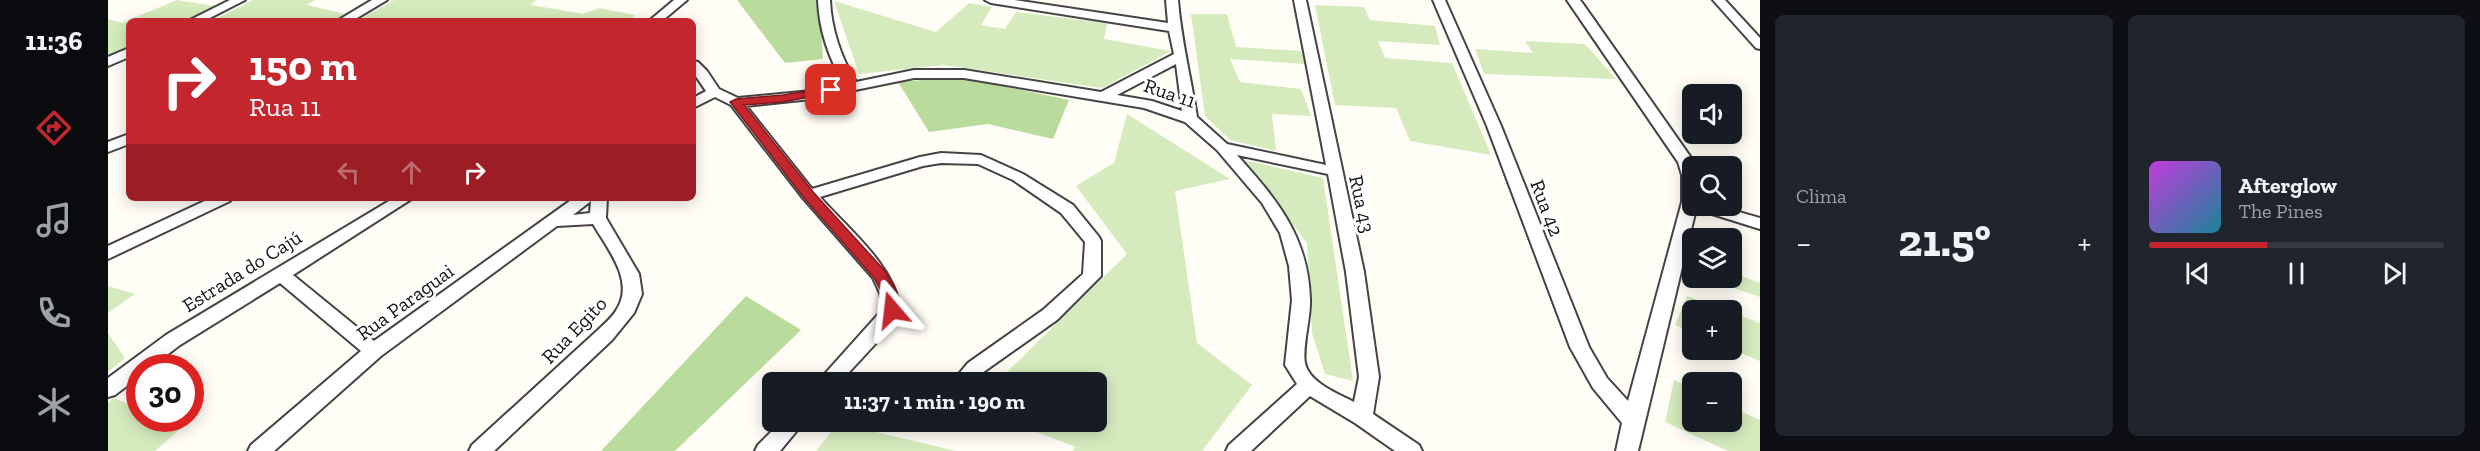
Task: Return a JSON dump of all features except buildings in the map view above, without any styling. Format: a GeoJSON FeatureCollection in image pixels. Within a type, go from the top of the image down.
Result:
{"type":"FeatureCollection","features":[{"type":"Feature","properties":{"kind":"street"},"geometry":{"type":"LineString","coordinates":[[200,18],[239,0]]}},
{"type":"Feature","properties":{"kind":"street"},"geometry":{"type":"LineString","coordinates":[[348,18],[381,0]]}},
{"type":"Feature","properties":{"kind":"street"},"geometry":{"type":"LineString","coordinates":[[659,18],[681,0]]}},
{"type":"Feature","properties":{"kind":"street"},"geometry":{"type":"LineString","coordinates":[[824,0],[826,19],[843,74],[851,85]]}},
{"type":"Feature","properties":{"kind":"street"},"geometry":{"type":"LineString","coordinates":[[991,0],[1174,28]]}},
{"type":"Feature","properties":{"kind":"street"},"geometry":{"type":"LineString","coordinates":[[1172,0],[1174,28],[1181,56],[1190,119]]}},
{"type":"Feature","properties":{"kind":"street","name":"Rua 43"},"geometry":{"type":"LineString","coordinates":[[1300,0],[1355,272],[1369,377],[1362,417]]}},
{"type":"Feature","properties":{"kind":"street","name":"Rua 42"},"geometry":{"type":"LineString","coordinates":[[1439,0],[1494,126],[1580,347],[1600,383],[1633,421]]}},
{"type":"Feature","properties":{"kind":"street"},"geometry":{"type":"LineString","coordinates":[[1573,0],[1586,15],[1682,156]]}},
{"type":"Feature","properties":{"kind":"street"},"geometry":{"type":"LineString","coordinates":[[1719,0],[1760,45]]}},
{"type":"Feature","properties":{"kind":"street"},"geometry":{"type":"LineString","coordinates":[[108,62],[126,53]]}},
{"type":"Feature","properties":{"kind":"street"},"geometry":{"type":"LineString","coordinates":[[1104,96],[1181,56]]}},
{"type":"Feature","properties":{"kind":"street"},"geometry":{"type":"LineString","coordinates":[[696,69],[714,92],[696,102]]}},
{"type":"Feature","properties":{"kind":"street","name":"Rua 11"},"geometry":{"type":"LineString","coordinates":[[714,92],[736,102],[811,95],[851,85],[914,74],[964,74],[1147,104],[1190,119],[1222,147],[1269,201],[1288,233],[1298,266],[1301,300],[1295,365],[1308,385]]}},
{"type":"Feature","properties":{"kind":"street"},"geometry":{"type":"LineString","coordinates":[[736,102],[809,195],[880,275],[889,293],[892,310],[838,372]]}},
{"type":"Feature","properties":{"kind":"street"},"geometry":{"type":"LineString","coordinates":[[108,148],[126,139]]}},
{"type":"Feature","properties":{"kind":"street"},"geometry":{"type":"LineString","coordinates":[[1222,147],[1334,171]]}},
{"type":"Feature","properties":{"kind":"street"},"geometry":{"type":"LineString","coordinates":[[809,195],[920,162],[941,158],[981,160],[1018,177],[1067,209],[1093,241],[1092,276],[1050,315],[971,372]]}},
{"type":"Feature","properties":{"kind":"street"},"geometry":{"type":"LineString","coordinates":[[108,253],[218,201]]}},
{"type":"Feature","properties":{"kind":"street","name":"Estrada do Cajú"},"geometry":{"type":"LineString","coordinates":[[108,389],[173,340],[400,201]]}},
{"type":"Feature","properties":{"kind":"street","name":"Rua Paraguai"},"geometry":{"type":"LineString","coordinates":[[259,451],[374,351],[581,201]]}},
{"type":"Feature","properties":{"kind":"street"},"geometry":{"type":"LineString","coordinates":[[555,221],[598,218],[599,201]]}},
{"type":"Feature","properties":{"kind":"street"},"geometry":{"type":"LineString","coordinates":[[1627,451],[1633,421],[1691,216]]}},
{"type":"Feature","properties":{"kind":"street"},"geometry":{"type":"LineString","coordinates":[[1735,216],[1760,224]]}},
{"type":"Feature","properties":{"kind":"street","name":"Rua Egito"},"geometry":{"type":"LineString","coordinates":[[480,451],[605,335],[625,313],[633,294],[630,274],[598,218]]}},
{"type":"Feature","properties":{"kind":"street"},"geometry":{"type":"LineString","coordinates":[[279,273],[374,351]]}},
{"type":"Feature","properties":{"kind":"street"},"geometry":{"type":"LineString","coordinates":[[1237,451],[1308,385],[1362,417],[1412,451]]}},
{"type":"Feature","properties":{"kind":"street"},"geometry":{"type":"LineString","coordinates":[[766,451],[784,432]]}},
{"type":"Feature","properties":{"kind":"green space"},"geometry":{"type":"Polygon","coordinates":[[[177,0],[216,6],[190,18],[134,18],[177,0]]]}},
{"type":"Feature","properties":{"kind":"green space"},"geometry":{"type":"Polygon","coordinates":[[[253,0],[315,0],[307,5],[345,14],[338,18],[218,18],[253,0]]]}},
{"type":"Feature","properties":{"kind":"green space"},"geometry":{"type":"Polygon","coordinates":[[[394,0],[536,0],[531,5],[583,14],[599,8],[635,15],[632,18],[362,18],[394,0]]]}},
{"type":"Feature","properties":{"kind":"green space"},"geometry":{"type":"Polygon","coordinates":[[[737,0],[819,0],[823,59],[785,63],[737,0]]]}},
{"type":"Feature","properties":{"kind":"green space"},"geometry":{"type":"Polygon","coordinates":[[[834,1],[936,32],[969,3],[992,7],[981,25],[1005,29],[1016,12],[1107,23],[1104,39],[1171,51],[1102,88],[944,65],[859,74],[834,1]]]}},
{"type":"Feature","properties":{"kind":"green space"},"geometry":{"type":"Polygon","coordinates":[[[1315,5],[1364,7],[1370,20],[1435,26],[1440,45],[1378,41],[1385,58],[1452,63],[1491,155],[1410,141],[1396,108],[1335,105],[1315,5]]]}},
{"type":"Feature","properties":{"kind":"green space"},"geometry":{"type":"Polygon","coordinates":[[[1191,14],[1227,14],[1236,47],[1301,51],[1305,64],[1230,59],[1240,82],[1301,89],[1311,116],[1272,114],[1276,151],[1230,140],[1205,116],[1191,14]]]}},
{"type":"Feature","properties":{"kind":"green space"},"geometry":{"type":"Polygon","coordinates":[[[108,19],[122,23],[126,21],[126,47],[108,55],[108,19]]]}},
{"type":"Feature","properties":{"kind":"green space"},"geometry":{"type":"Polygon","coordinates":[[[1525,41],[1585,44],[1616,79],[1484,74],[1475,49],[1533,53],[1525,41]]]}},
{"type":"Feature","properties":{"kind":"green space"},"geometry":{"type":"Polygon","coordinates":[[[961,77],[1069,100],[1053,139],[988,124],[929,132],[898,82],[961,77]]]}},
{"type":"Feature","properties":{"kind":"green space"},"geometry":{"type":"Polygon","coordinates":[[[1127,114],[1230,179],[1175,191],[1197,343],[1252,385],[1202,451],[1072,451],[1076,447],[1036,432],[1107,432],[1107,372],[1007,372],[1127,254],[1076,186],[1114,163],[1127,114]]]}},
{"type":"Feature","properties":{"kind":"green space"},"geometry":{"type":"Polygon","coordinates":[[[1244,160],[1323,178],[1353,381],[1325,374],[1312,333],[1307,243],[1244,160]]]}},
{"type":"Feature","properties":{"kind":"green space"},"geometry":{"type":"Polygon","coordinates":[[[1742,276],[1760,283],[1760,297],[1733,288],[1742,288],[1742,276]]]}},
{"type":"Feature","properties":{"kind":"green space"},"geometry":{"type":"Polygon","coordinates":[[[108,286],[135,294],[108,313],[108,286]]]}},
{"type":"Feature","properties":{"kind":"green space"},"geometry":{"type":"Polygon","coordinates":[[[746,296],[801,330],[675,451],[601,451],[746,296]]]}},
{"type":"Feature","properties":{"kind":"green space"},"geometry":{"type":"Polygon","coordinates":[[[1687,296],[1698,300],[1685,300],[1687,296]]]}},
{"type":"Feature","properties":{"kind":"green space"},"geometry":{"type":"Polygon","coordinates":[[[1682,308],[1682,328],[1675,325],[1682,308]]]}},
{"type":"Feature","properties":{"kind":"green space"},"geometry":{"type":"Polygon","coordinates":[[[1742,316],[1760,323],[1760,361],[1742,354],[1742,316]]]}},
{"type":"Feature","properties":{"kind":"green space"},"geometry":{"type":"Polygon","coordinates":[[[108,333],[125,358],[108,372],[108,333]]]}},
{"type":"Feature","properties":{"kind":"green space"},"geometry":{"type":"Polygon","coordinates":[[[1674,380],[1682,384],[1682,430],[1665,422],[1674,380]]]}},
{"type":"Feature","properties":{"kind":"green space"},"geometry":{"type":"Polygon","coordinates":[[[113,398],[126,403],[126,432],[177,432],[155,451],[108,451],[108,403],[113,398]]]}},
{"type":"Feature","properties":{"kind":"green space"},"geometry":{"type":"Polygon","coordinates":[[[1742,412],[1760,420],[1760,451],[1728,451],[1687,432],[1742,432],[1742,412]]]}},
{"type":"Feature","properties":{"kind":"green space"},"geometry":{"type":"Polygon","coordinates":[[[831,432],[876,432],[956,451],[816,451],[831,432]]]}},
{"type":"Feature","properties":{"kind":"route"},"geometry":{"type":"LineString","coordinates":[[831,90],[783,99],[736,102],[809,195],[880,275],[889,293],[892,310]]}}]}
